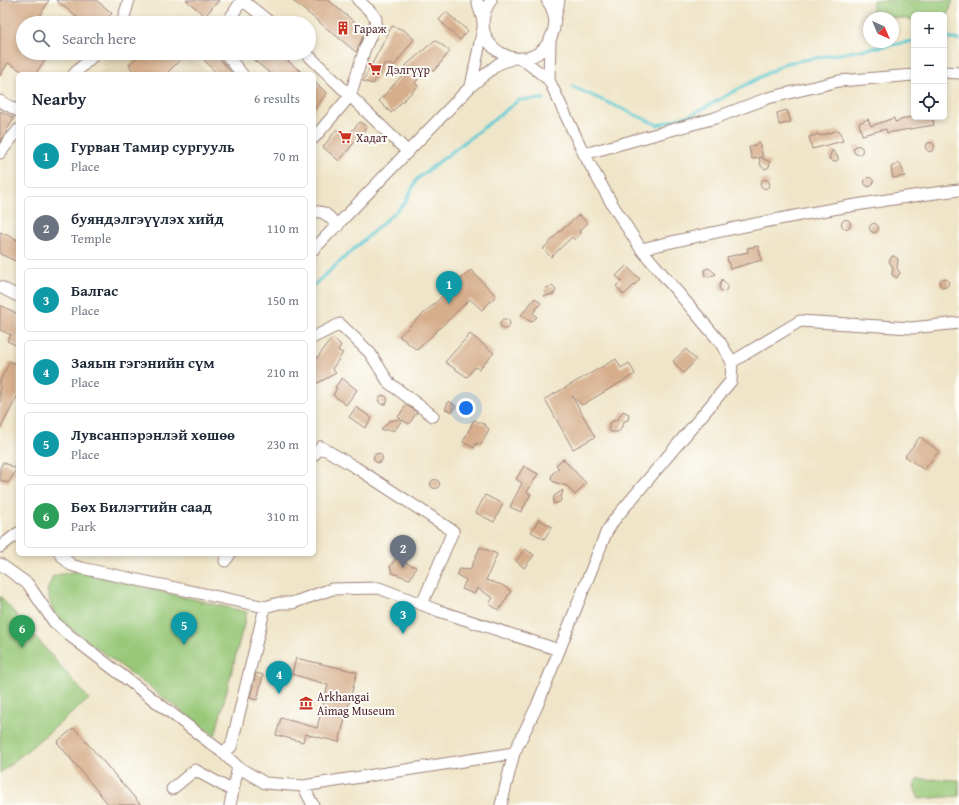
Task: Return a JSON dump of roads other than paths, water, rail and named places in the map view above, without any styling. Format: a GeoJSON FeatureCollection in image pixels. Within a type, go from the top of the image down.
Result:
{"type":"FeatureCollection","features":[{"type":"Feature","properties":{"kind":"street"},"geometry":{"type":"LineString","coordinates":[[124,16],[129,0]]}},
{"type":"Feature","properties":{"kind":"street"},"geometry":{"type":"LineString","coordinates":[[232,16],[242,0],[262,16]]}},
{"type":"Feature","properties":{"kind":"street"},"geometry":{"type":"LineString","coordinates":[[316,136],[350,96],[376,19],[358,0]]}},
{"type":"Feature","properties":{"kind":"street"},"geometry":{"type":"LineString","coordinates":[[477,0],[485,36],[494,48],[500,53],[518,58],[549,80]]}},
{"type":"Feature","properties":{"kind":"street"},"geometry":{"type":"LineString","coordinates":[[471,86],[487,6],[491,0]]}},
{"type":"Feature","properties":{"kind":"street"},"geometry":{"type":"LineString","coordinates":[[501,805],[514,753],[537,706],[558,650],[606,533],[614,520],[732,381],[732,362],[720,342],[641,249],[612,204],[584,154],[549,80],[550,40],[554,26],[554,19],[553,12],[546,0]]}},
{"type":"Feature","properties":{"kind":"street"},"geometry":{"type":"LineString","coordinates":[[554,19],[559,0]]}},
{"type":"Feature","properties":{"kind":"street"},"geometry":{"type":"LineString","coordinates":[[316,247],[338,226],[471,86],[498,64],[535,55],[546,46],[550,40]]}},
{"type":"Feature","properties":{"kind":"street"},"geometry":{"type":"LineString","coordinates":[[76,72],[89,60]]}},
{"type":"Feature","properties":{"kind":"street"},"geometry":{"type":"LineString","coordinates":[[231,60],[240,72]]}},
{"type":"Feature","properties":{"kind":"street"},"geometry":{"type":"LineString","coordinates":[[313,60],[408,152]]}},
{"type":"Feature","properties":{"kind":"street"},"geometry":{"type":"LineString","coordinates":[[947,72],[959,73]]}},
{"type":"Feature","properties":{"kind":"street"},"geometry":{"type":"LineString","coordinates":[[584,154],[715,118],[768,98],[839,81],[911,75]]}},
{"type":"Feature","properties":{"kind":"street"},"geometry":{"type":"LineString","coordinates":[[0,101],[16,109]]}},
{"type":"Feature","properties":{"kind":"street"},"geometry":{"type":"LineString","coordinates":[[0,153],[16,133]]}},
{"type":"Feature","properties":{"kind":"street"},"geometry":{"type":"LineString","coordinates":[[641,249],[744,224],[884,199],[959,190]]}},
{"type":"Feature","properties":{"kind":"street"},"geometry":{"type":"LineString","coordinates":[[316,212],[320,211],[326,214],[338,226]]}},
{"type":"Feature","properties":{"kind":"street"},"geometry":{"type":"LineString","coordinates":[[0,287],[16,295]]}},
{"type":"Feature","properties":{"kind":"street"},"geometry":{"type":"LineString","coordinates":[[732,362],[800,321],[910,328],[959,323]]}},
{"type":"Feature","properties":{"kind":"street"},"geometry":{"type":"LineString","coordinates":[[316,336],[340,324],[370,353],[389,383],[433,416]]}},
{"type":"Feature","properties":{"kind":"street"},"geometry":{"type":"LineString","coordinates":[[316,453],[321,447],[355,467],[453,531],[422,604]]}},
{"type":"Feature","properties":{"kind":"street"},"geometry":{"type":"LineString","coordinates":[[0,547],[16,535]]}},
{"type":"Feature","properties":{"kind":"street"},"geometry":{"type":"LineString","coordinates":[[62,556],[71,565],[81,568],[265,607],[279,603],[292,603],[332,589],[356,587],[379,588],[558,650]]}},
{"type":"Feature","properties":{"kind":"street"},"geometry":{"type":"LineString","coordinates":[[0,564],[28,584],[54,622],[222,752],[238,767],[265,782],[303,786],[514,753]]}},
{"type":"Feature","properties":{"kind":"street"},"geometry":{"type":"LineString","coordinates":[[222,752],[231,747],[265,607]]}},
{"type":"Feature","properties":{"kind":"street"},"geometry":{"type":"LineString","coordinates":[[230,805],[238,767]]}},
{"type":"Feature","properties":{"kind":"street"},"geometry":{"type":"LineString","coordinates":[[172,789],[195,770],[233,791]]}},
{"type":"Feature","properties":{"kind":"street"},"geometry":{"type":"LineString","coordinates":[[303,786],[313,805]]}},
{"type":"Feature","properties":{"kind":"waterway"},"geometry":{"type":"LineString","coordinates":[[947,38],[959,40]]}},
{"type":"Feature","properties":{"kind":"waterway"},"geometry":{"type":"LineString","coordinates":[[573,87],[658,125],[693,114],[786,63],[911,42]]}},
{"type":"Feature","properties":{"kind":"waterway"},"geometry":{"type":"LineString","coordinates":[[316,283],[405,203],[417,179],[519,100],[544,99]]}},
{"type":"Feature","properties":{"kind":"place","name":"Гараж"},"geometry":{"type":"Point","coordinates":[343,28]}},
{"type":"Feature","properties":{"kind":"place","name":"Дэлгүүр"},"geometry":{"type":"Point","coordinates":[375,69]}},
{"type":"Feature","properties":{"kind":"place","name":"Хадат"},"geometry":{"type":"Point","coordinates":[345,137]}},
{"type":"Feature","properties":{"kind":"place","name":"Гурван Тамир сургууль"},"geometry":{"type":"Point","coordinates":[449,304]}},
{"type":"Feature","properties":{"kind":"place","name":"буяндэлгэүүлэх хийд"},"geometry":{"type":"Point","coordinates":[403,568]}},
{"type":"Feature","properties":{"kind":"place","name":"Балгас"},"geometry":{"type":"Point","coordinates":[403,634]}},
{"type":"Feature","properties":{"kind":"place","name":"Лувсанпэрэнлэй хөшөө"},"geometry":{"type":"Point","coordinates":[184,645]}},
{"type":"Feature","properties":{"kind":"place","name":"Бөх Билэгтийн саад"},"geometry":{"type":"Point","coordinates":[22,648]}},
{"type":"Feature","properties":{"kind":"place","name":"Заяын гэгэнийн сүм"},"geometry":{"type":"Point","coordinates":[279,694]}},
{"type":"Feature","properties":{"kind":"place","name":"Arkhangai Aimag Museum"},"geometry":{"type":"Point","coordinates":[306,703]}}]}
